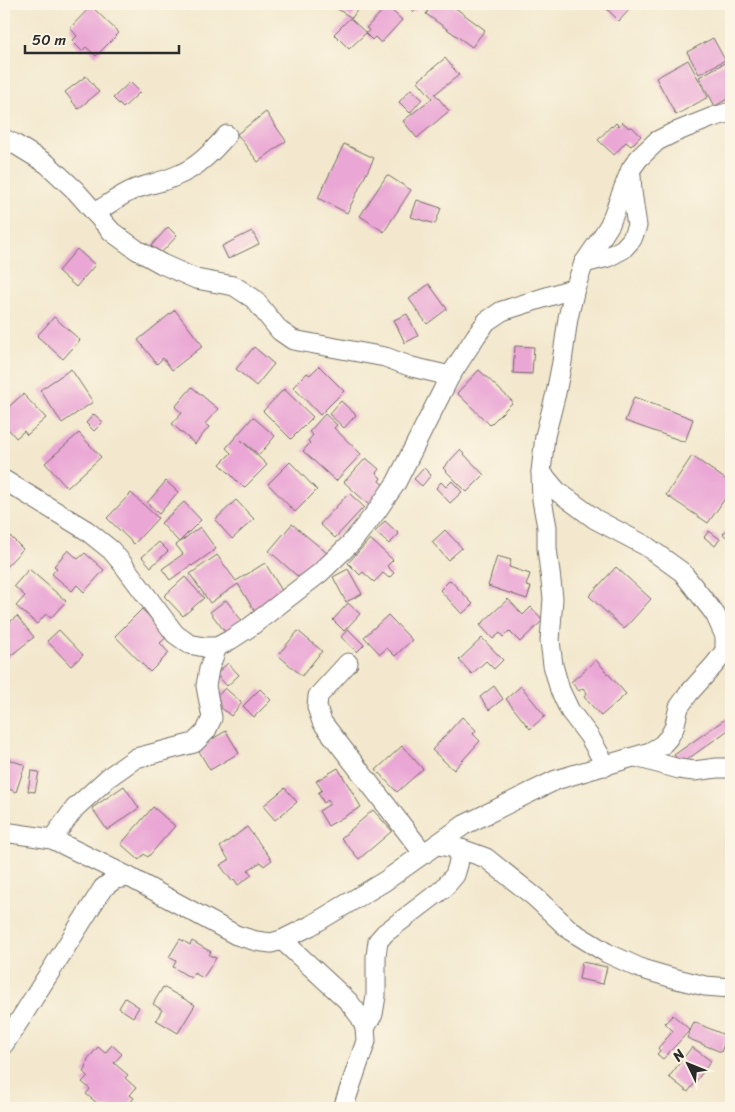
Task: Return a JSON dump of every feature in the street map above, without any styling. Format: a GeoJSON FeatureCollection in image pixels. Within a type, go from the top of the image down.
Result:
{"type":"FeatureCollection","features":[{"type":"Feature","properties":{"kind":"street"},"geometry":{"type":"LineString","coordinates":[[606,766],[589,736],[570,711],[560,690],[553,665],[550,641],[553,598],[547,548],[547,527],[542,500],[541,472],[545,436],[556,393],[568,318],[575,288],[584,263],[610,224],[631,169],[639,158],[657,141],[673,132],[731,112]]}},
{"type":"Feature","properties":{"kind":"street"},"geometry":{"type":"LineString","coordinates":[[95,213],[117,198],[134,190],[176,176],[195,166],[208,156],[227,136]]}},
{"type":"Feature","properties":{"kind":"street"},"geometry":{"type":"LineString","coordinates":[[4,139],[47,164],[75,190],[112,232],[137,250],[196,280],[234,286],[241,290],[254,299],[280,331],[293,340],[385,357],[412,367],[450,376]]}},
{"type":"Feature","properties":{"kind":"street"},"geometry":{"type":"LineString","coordinates":[[584,263],[608,257],[624,249],[632,239],[637,226],[631,169]]}},
{"type":"Feature","properties":{"kind":"street"},"geometry":{"type":"LineString","coordinates":[[4,480],[86,530],[111,550],[175,634],[189,644],[217,647],[244,631],[320,573],[351,543],[396,483],[450,376],[487,321],[502,312],[575,288]]}},
{"type":"Feature","properties":{"kind":"street"},"geometry":{"type":"LineString","coordinates":[[4,832],[52,839],[129,877],[236,935],[256,941],[271,942],[282,940],[310,926],[385,881],[464,825],[556,780],[636,757],[662,745],[674,728],[679,708],[689,693],[728,648],[716,614],[682,572],[646,546],[595,519],[557,491],[541,472]]}},
{"type":"Feature","properties":{"kind":"street"},"geometry":{"type":"LineString","coordinates":[[52,839],[75,808],[109,777],[136,758],[194,743],[206,731],[212,718],[206,686],[209,669],[217,647]]}},
{"type":"Feature","properties":{"kind":"street"},"geometry":{"type":"LineString","coordinates":[[348,663],[318,696],[317,707],[322,722],[430,849],[460,849],[486,858],[536,898],[571,931],[607,953],[642,969],[672,978],[705,986],[731,988]]}},
{"type":"Feature","properties":{"kind":"street"},"geometry":{"type":"LineString","coordinates":[[636,757],[679,769],[694,771],[731,768]]}},
{"type":"Feature","properties":{"kind":"street"},"geometry":{"type":"LineString","coordinates":[[365,1028],[373,1014],[376,996],[378,941],[385,933],[443,889],[455,875],[460,849]]}},
{"type":"Feature","properties":{"kind":"street"},"geometry":{"type":"LineString","coordinates":[[4,1044],[103,888],[115,879],[129,877]]}},
{"type":"Feature","properties":{"kind":"street"},"geometry":{"type":"LineString","coordinates":[[282,940],[349,1002],[361,1018],[365,1028],[366,1040],[343,1108]]}},
{"type":"Feature","properties":{"kind":"building"},"geometry":{"type":"Polygon","coordinates":[[[336,4],[361,4],[352,18],[334,7],[336,4]]]}},
{"type":"Feature","properties":{"kind":"building"},"geometry":{"type":"Polygon","coordinates":[[[404,4],[421,4],[414,12],[404,4]]]}},
{"type":"Feature","properties":{"kind":"building"},"geometry":{"type":"Polygon","coordinates":[[[433,4],[450,4],[485,30],[472,47],[426,14],[433,4]]]}},
{"type":"Feature","properties":{"kind":"building"},"geometry":{"type":"Polygon","coordinates":[[[602,4],[627,4],[631,8],[619,21],[602,4]]]}},
{"type":"Feature","properties":{"kind":"building"},"geometry":{"type":"Polygon","coordinates":[[[91,6],[119,33],[96,56],[86,47],[82,51],[72,41],[77,36],[70,28],[91,6]]]}},
{"type":"Feature","properties":{"kind":"building"},"geometry":{"type":"Polygon","coordinates":[[[387,6],[402,20],[381,43],[375,37],[372,40],[366,34],[369,30],[366,28],[387,6]]]}},
{"type":"Feature","properties":{"kind":"building"},"geometry":{"type":"Polygon","coordinates":[[[350,18],[366,33],[349,49],[334,34],[350,18]]]}},
{"type":"Feature","properties":{"kind":"building"},"geometry":{"type":"Polygon","coordinates":[[[713,38],[725,60],[699,74],[687,52],[713,38]]]}},
{"type":"Feature","properties":{"kind":"building"},"geometry":{"type":"Polygon","coordinates":[[[445,58],[459,75],[435,94],[449,111],[417,138],[403,121],[432,98],[418,81],[445,58]]]}},
{"type":"Feature","properties":{"kind":"building"},"geometry":{"type":"Polygon","coordinates":[[[688,60],[708,97],[676,115],[656,78],[688,60]]]}},
{"type":"Feature","properties":{"kind":"building"},"geometry":{"type":"Polygon","coordinates":[[[726,62],[731,72],[731,97],[715,106],[699,77],[726,62]]]}},
{"type":"Feature","properties":{"kind":"building"},"geometry":{"type":"Polygon","coordinates":[[[86,76],[99,92],[78,109],[65,92],[86,76]]]}},
{"type":"Feature","properties":{"kind":"building"},"geometry":{"type":"Polygon","coordinates":[[[130,82],[140,92],[123,108],[113,98],[130,82]]]}},
{"type":"Feature","properties":{"kind":"building"},"geometry":{"type":"Polygon","coordinates":[[[411,89],[422,99],[410,113],[399,102],[411,89]]]}},
{"type":"Feature","properties":{"kind":"building"},"geometry":{"type":"Polygon","coordinates":[[[266,112],[286,141],[258,162],[237,134],[266,112]]]}},
{"type":"Feature","properties":{"kind":"building"},"geometry":{"type":"Polygon","coordinates":[[[622,122],[629,128],[631,126],[641,136],[631,146],[626,142],[614,155],[598,140],[611,126],[616,123],[619,126],[622,122]]]}},
{"type":"Feature","properties":{"kind":"building"},"geometry":{"type":"Polygon","coordinates":[[[344,144],[374,158],[347,213],[318,198],[344,144]]]}},
{"type":"Feature","properties":{"kind":"building"},"geometry":{"type":"Polygon","coordinates":[[[387,175],[411,190],[384,232],[360,216],[387,175]]]}},
{"type":"Feature","properties":{"kind":"building"},"geometry":{"type":"Polygon","coordinates":[[[417,200],[441,208],[435,224],[411,217],[417,200]]]}},
{"type":"Feature","properties":{"kind":"building"},"geometry":{"type":"Polygon","coordinates":[[[168,227],[177,236],[160,254],[151,246],[168,227]]]}},
{"type":"Feature","properties":{"kind":"building"},"geometry":{"type":"Polygon","coordinates":[[[252,231],[259,244],[228,259],[222,246],[252,231]]]}},
{"type":"Feature","properties":{"kind":"building"},"geometry":{"type":"Polygon","coordinates":[[[77,249],[95,265],[76,287],[58,271],[77,249]]]}},
{"type":"Feature","properties":{"kind":"building"},"geometry":{"type":"Polygon","coordinates":[[[429,284],[447,309],[427,324],[409,299],[429,284]]]}},
{"type":"Feature","properties":{"kind":"building"},"geometry":{"type":"Polygon","coordinates":[[[175,310],[203,346],[172,370],[163,358],[157,364],[138,340],[175,310]]]}},
{"type":"Feature","properties":{"kind":"building"},"geometry":{"type":"Polygon","coordinates":[[[407,314],[418,336],[405,343],[394,320],[407,314]]]}},
{"type":"Feature","properties":{"kind":"building"},"geometry":{"type":"Polygon","coordinates":[[[54,317],[80,340],[63,359],[37,336],[54,317]]]}},
{"type":"Feature","properties":{"kind":"building"},"geometry":{"type":"Polygon","coordinates":[[[515,346],[534,347],[532,374],[513,373],[515,346]]]}},
{"type":"Feature","properties":{"kind":"building"},"geometry":{"type":"Polygon","coordinates":[[[254,347],[274,364],[256,386],[236,369],[254,347]]]}},
{"type":"Feature","properties":{"kind":"building"},"geometry":{"type":"Polygon","coordinates":[[[319,366],[344,391],[320,415],[293,387],[307,373],[310,375],[319,366]]]}},
{"type":"Feature","properties":{"kind":"building"},"geometry":{"type":"Polygon","coordinates":[[[71,369],[93,402],[62,423],[40,390],[71,369]]]}},
{"type":"Feature","properties":{"kind":"building"},"geometry":{"type":"Polygon","coordinates":[[[479,370],[513,402],[490,425],[457,393],[479,370]]]}},
{"type":"Feature","properties":{"kind":"building"},"geometry":{"type":"Polygon","coordinates":[[[192,387],[218,409],[205,424],[209,427],[195,444],[172,424],[182,413],[175,407],[192,387]]]}},
{"type":"Feature","properties":{"kind":"building"},"geometry":{"type":"Polygon","coordinates":[[[284,389],[313,417],[291,439],[263,411],[284,389]]]}},
{"type":"Feature","properties":{"kind":"building"},"geometry":{"type":"Polygon","coordinates":[[[23,394],[46,418],[27,435],[24,431],[16,438],[4,424],[4,411],[23,394]]]}},
{"type":"Feature","properties":{"kind":"building"},"geometry":{"type":"Polygon","coordinates":[[[634,397],[693,419],[685,442],[625,421],[634,397]]]}},
{"type":"Feature","properties":{"kind":"building"},"geometry":{"type":"Polygon","coordinates":[[[341,401],[356,415],[344,428],[329,414],[341,401]]]}},
{"type":"Feature","properties":{"kind":"building"},"geometry":{"type":"Polygon","coordinates":[[[94,414],[103,422],[94,431],[86,423],[94,414]]]}},
{"type":"Feature","properties":{"kind":"building"},"geometry":{"type":"Polygon","coordinates":[[[325,414],[337,425],[334,428],[361,454],[336,481],[303,451],[310,443],[308,441],[313,435],[309,432],[325,414]]]}},
{"type":"Feature","properties":{"kind":"building"},"geometry":{"type":"Polygon","coordinates":[[[253,417],[275,436],[259,455],[241,440],[267,465],[244,488],[220,464],[231,453],[226,448],[253,417]]]}},
{"type":"Feature","properties":{"kind":"building"},"geometry":{"type":"Polygon","coordinates":[[[79,433],[101,457],[67,488],[45,463],[79,433]]]}},
{"type":"Feature","properties":{"kind":"building"},"geometry":{"type":"Polygon","coordinates":[[[460,450],[484,475],[467,492],[443,468],[460,450]]]}},
{"type":"Feature","properties":{"kind":"building"},"geometry":{"type":"Polygon","coordinates":[[[692,456],[731,483],[731,490],[708,523],[666,495],[692,456]]]}},
{"type":"Feature","properties":{"kind":"building"},"geometry":{"type":"Polygon","coordinates":[[[366,458],[379,469],[376,473],[381,478],[379,481],[386,487],[369,505],[344,482],[366,458]]]}},
{"type":"Feature","properties":{"kind":"building"},"geometry":{"type":"Polygon","coordinates":[[[290,462],[317,490],[295,512],[268,484],[290,462]]]}},
{"type":"Feature","properties":{"kind":"building"},"geometry":{"type":"Polygon","coordinates":[[[424,468],[431,475],[422,486],[414,479],[424,468]]]}},
{"type":"Feature","properties":{"kind":"building"},"geometry":{"type":"Polygon","coordinates":[[[166,481],[178,492],[159,514],[147,503],[166,481]]]}},
{"type":"Feature","properties":{"kind":"building"},"geometry":{"type":"Polygon","coordinates":[[[452,481],[462,492],[450,503],[436,488],[441,482],[446,487],[452,481]]]}},
{"type":"Feature","properties":{"kind":"building"},"geometry":{"type":"Polygon","coordinates":[[[131,493],[158,518],[134,544],[107,518],[131,493]]]}},
{"type":"Feature","properties":{"kind":"building"},"geometry":{"type":"Polygon","coordinates":[[[349,493],[364,507],[335,538],[320,524],[349,493]]]}},
{"type":"Feature","properties":{"kind":"building"},"geometry":{"type":"Polygon","coordinates":[[[236,500],[254,519],[232,539],[215,520],[236,500]]]}},
{"type":"Feature","properties":{"kind":"building"},"geometry":{"type":"Polygon","coordinates":[[[184,502],[201,520],[179,542],[161,523],[184,502]]]}},
{"type":"Feature","properties":{"kind":"building"},"geometry":{"type":"Polygon","coordinates":[[[385,521],[399,534],[389,544],[375,532],[385,521]]]}},
{"type":"Feature","properties":{"kind":"building"},"geometry":{"type":"Polygon","coordinates":[[[292,524],[327,553],[303,581],[269,551],[292,524]]]}},
{"type":"Feature","properties":{"kind":"building"},"geometry":{"type":"Polygon","coordinates":[[[731,525],[731,541],[723,534],[731,525]]]}},
{"type":"Feature","properties":{"kind":"building"},"geometry":{"type":"Polygon","coordinates":[[[200,527],[216,549],[170,580],[162,569],[183,554],[176,545],[200,527]]]}},
{"type":"Feature","properties":{"kind":"building"},"geometry":{"type":"Polygon","coordinates":[[[445,530],[462,548],[448,560],[432,542],[445,530]]]}},
{"type":"Feature","properties":{"kind":"building"},"geometry":{"type":"Polygon","coordinates":[[[709,531],[720,539],[715,546],[704,537],[709,531]]]}},
{"type":"Feature","properties":{"kind":"building"},"geometry":{"type":"Polygon","coordinates":[[[7,533],[23,549],[4,569],[4,537],[7,533]]]}},
{"type":"Feature","properties":{"kind":"building"},"geometry":{"type":"Polygon","coordinates":[[[370,539],[393,560],[387,566],[394,573],[389,578],[383,573],[374,582],[363,572],[360,575],[348,563],[370,539]]]}},
{"type":"Feature","properties":{"kind":"building"},"geometry":{"type":"Polygon","coordinates":[[[159,542],[168,551],[151,567],[142,557],[159,542]]]}},
{"type":"Feature","properties":{"kind":"building"},"geometry":{"type":"Polygon","coordinates":[[[68,550],[78,559],[85,553],[104,570],[84,592],[77,585],[72,591],[52,574],[57,568],[54,566],[68,550]]]}},
{"type":"Feature","properties":{"kind":"building"},"geometry":{"type":"Polygon","coordinates":[[[217,555],[236,581],[265,563],[284,594],[255,612],[238,584],[210,603],[190,574],[217,555]]]}},
{"type":"Feature","properties":{"kind":"building"},"geometry":{"type":"Polygon","coordinates":[[[497,556],[511,560],[509,567],[530,574],[526,586],[531,587],[527,599],[488,586],[497,556]]]}},
{"type":"Feature","properties":{"kind":"building"},"geometry":{"type":"Polygon","coordinates":[[[616,567],[651,599],[624,629],[589,596],[616,567]]]}},
{"type":"Feature","properties":{"kind":"building"},"geometry":{"type":"Polygon","coordinates":[[[29,569],[66,601],[51,618],[46,614],[37,624],[16,606],[25,596],[14,586],[29,569]]]}},
{"type":"Feature","properties":{"kind":"building"},"geometry":{"type":"Polygon","coordinates":[[[348,569],[362,594],[346,602],[333,577],[348,569]]]}},
{"type":"Feature","properties":{"kind":"building"},"geometry":{"type":"Polygon","coordinates":[[[185,577],[204,598],[183,616],[164,596],[185,577]]]}},
{"type":"Feature","properties":{"kind":"building"},"geometry":{"type":"Polygon","coordinates":[[[450,580],[473,604],[462,614],[440,590],[450,580]]]}},
{"type":"Feature","properties":{"kind":"building"},"geometry":{"type":"Polygon","coordinates":[[[508,599],[523,615],[531,607],[543,620],[520,642],[509,631],[503,637],[500,633],[493,639],[480,625],[508,599]]]}},
{"type":"Feature","properties":{"kind":"building"},"geometry":{"type":"Polygon","coordinates":[[[226,600],[242,621],[226,633],[210,612],[226,600]]]}},
{"type":"Feature","properties":{"kind":"building"},"geometry":{"type":"Polygon","coordinates":[[[348,603],[360,614],[344,631],[333,620],[348,603]]]}},
{"type":"Feature","properties":{"kind":"building"},"geometry":{"type":"Polygon","coordinates":[[[142,609],[168,636],[160,643],[169,653],[150,672],[115,636],[142,609]]]}},
{"type":"Feature","properties":{"kind":"building"},"geometry":{"type":"Polygon","coordinates":[[[388,615],[412,640],[395,656],[387,648],[380,654],[364,637],[388,615]]]}},
{"type":"Feature","properties":{"kind":"building"},"geometry":{"type":"Polygon","coordinates":[[[17,616],[34,637],[4,661],[4,627],[17,616]]]}},
{"type":"Feature","properties":{"kind":"building"},"geometry":{"type":"Polygon","coordinates":[[[348,629],[364,645],[357,652],[341,637],[348,629]]]}},
{"type":"Feature","properties":{"kind":"building"},"geometry":{"type":"Polygon","coordinates":[[[59,630],[83,655],[71,666],[47,641],[59,630]]]}},
{"type":"Feature","properties":{"kind":"building"},"geometry":{"type":"Polygon","coordinates":[[[298,631],[322,651],[302,676],[278,655],[298,631]]]}},
{"type":"Feature","properties":{"kind":"building"},"geometry":{"type":"Polygon","coordinates":[[[482,638],[503,660],[494,669],[486,661],[472,674],[459,660],[482,638]]]}},
{"type":"Feature","properties":{"kind":"building"},"geometry":{"type":"Polygon","coordinates":[[[596,660],[626,694],[601,716],[584,697],[587,693],[583,688],[579,691],[571,682],[596,660]]]}},
{"type":"Feature","properties":{"kind":"building"},"geometry":{"type":"Polygon","coordinates":[[[228,663],[239,675],[227,686],[216,674],[228,663]]]}},
{"type":"Feature","properties":{"kind":"building"},"geometry":{"type":"Polygon","coordinates":[[[494,686],[503,699],[489,710],[480,697],[494,686]]]}},
{"type":"Feature","properties":{"kind":"building"},"geometry":{"type":"Polygon","coordinates":[[[521,686],[545,716],[530,729],[506,699],[521,686]]]}},
{"type":"Feature","properties":{"kind":"building"},"geometry":{"type":"Polygon","coordinates":[[[225,688],[242,703],[231,716],[213,701],[225,688]]]}},
{"type":"Feature","properties":{"kind":"building"},"geometry":{"type":"Polygon","coordinates":[[[260,689],[271,700],[254,717],[243,706],[260,689]]]}},
{"type":"Feature","properties":{"kind":"building"},"geometry":{"type":"Polygon","coordinates":[[[731,715],[731,728],[681,764],[674,755],[731,715]]]}},
{"type":"Feature","properties":{"kind":"building"},"geometry":{"type":"Polygon","coordinates":[[[462,717],[476,730],[473,734],[480,741],[454,770],[432,750],[462,717]]]}},
{"type":"Feature","properties":{"kind":"building"},"geometry":{"type":"Polygon","coordinates":[[[226,731],[239,753],[210,770],[197,748],[226,731]]]}},
{"type":"Feature","properties":{"kind":"building"},"geometry":{"type":"Polygon","coordinates":[[[402,746],[423,769],[397,792],[376,770],[402,746]]]}},
{"type":"Feature","properties":{"kind":"building"},"geometry":{"type":"Polygon","coordinates":[[[4,758],[25,765],[16,792],[4,787],[4,758]]]}},
{"type":"Feature","properties":{"kind":"building"},"geometry":{"type":"Polygon","coordinates":[[[338,768],[361,807],[328,826],[319,811],[330,804],[328,800],[324,803],[318,793],[322,790],[316,781],[338,768]]]}},
{"type":"Feature","properties":{"kind":"building"},"geometry":{"type":"Polygon","coordinates":[[[31,771],[39,772],[35,792],[28,791],[31,771]]]}},
{"type":"Feature","properties":{"kind":"building"},"geometry":{"type":"Polygon","coordinates":[[[124,786],[139,808],[107,830],[92,808],[124,786]]]}},
{"type":"Feature","properties":{"kind":"building"},"geometry":{"type":"Polygon","coordinates":[[[285,788],[297,802],[275,820],[263,806],[285,788]]]}},
{"type":"Feature","properties":{"kind":"building"},"geometry":{"type":"Polygon","coordinates":[[[153,807],[175,826],[148,857],[144,854],[139,860],[121,844],[153,807]]]}},
{"type":"Feature","properties":{"kind":"building"},"geometry":{"type":"Polygon","coordinates":[[[373,810],[392,831],[359,859],[341,838],[373,810]]]}},
{"type":"Feature","properties":{"kind":"building"},"geometry":{"type":"Polygon","coordinates":[[[247,827],[272,860],[264,866],[261,862],[248,870],[252,875],[238,885],[234,879],[232,881],[220,865],[229,860],[220,847],[247,827]]]}},
{"type":"Feature","properties":{"kind":"building"},"geometry":{"type":"Polygon","coordinates":[[[180,939],[190,945],[192,941],[211,952],[209,955],[216,958],[203,978],[194,973],[191,978],[173,967],[176,961],[169,957],[180,939]]]}},
{"type":"Feature","properties":{"kind":"building"},"geometry":{"type":"Polygon","coordinates":[[[582,962],[607,967],[603,984],[579,979],[582,962]]]}},
{"type":"Feature","properties":{"kind":"building"},"geometry":{"type":"Polygon","coordinates":[[[163,987],[195,1005],[178,1033],[156,1020],[162,1010],[153,1004],[163,987]]]}},
{"type":"Feature","properties":{"kind":"building"},"geometry":{"type":"Polygon","coordinates":[[[125,998],[139,1007],[133,1017],[119,1008],[125,998]]]}},
{"type":"Feature","properties":{"kind":"building"},"geometry":{"type":"Polygon","coordinates":[[[673,1015],[690,1030],[663,1059],[657,1054],[660,1051],[658,1048],[673,1031],[665,1023],[673,1015]]]}},
{"type":"Feature","properties":{"kind":"building"},"geometry":{"type":"Polygon","coordinates":[[[694,1022],[727,1036],[721,1052],[687,1038],[694,1022]]]}},
{"type":"Feature","properties":{"kind":"building"},"geometry":{"type":"Polygon","coordinates":[[[112,1045],[122,1054],[114,1063],[128,1075],[125,1078],[136,1088],[130,1095],[134,1098],[126,1108],[103,1108],[86,1094],[90,1089],[82,1082],[88,1076],[83,1072],[87,1067],[85,1066],[87,1060],[98,1047],[105,1053],[112,1045]]]}},
{"type":"Feature","properties":{"kind":"building"},"geometry":{"type":"Polygon","coordinates":[[[692,1047],[711,1061],[688,1092],[669,1077],[692,1047]]]}}]}
